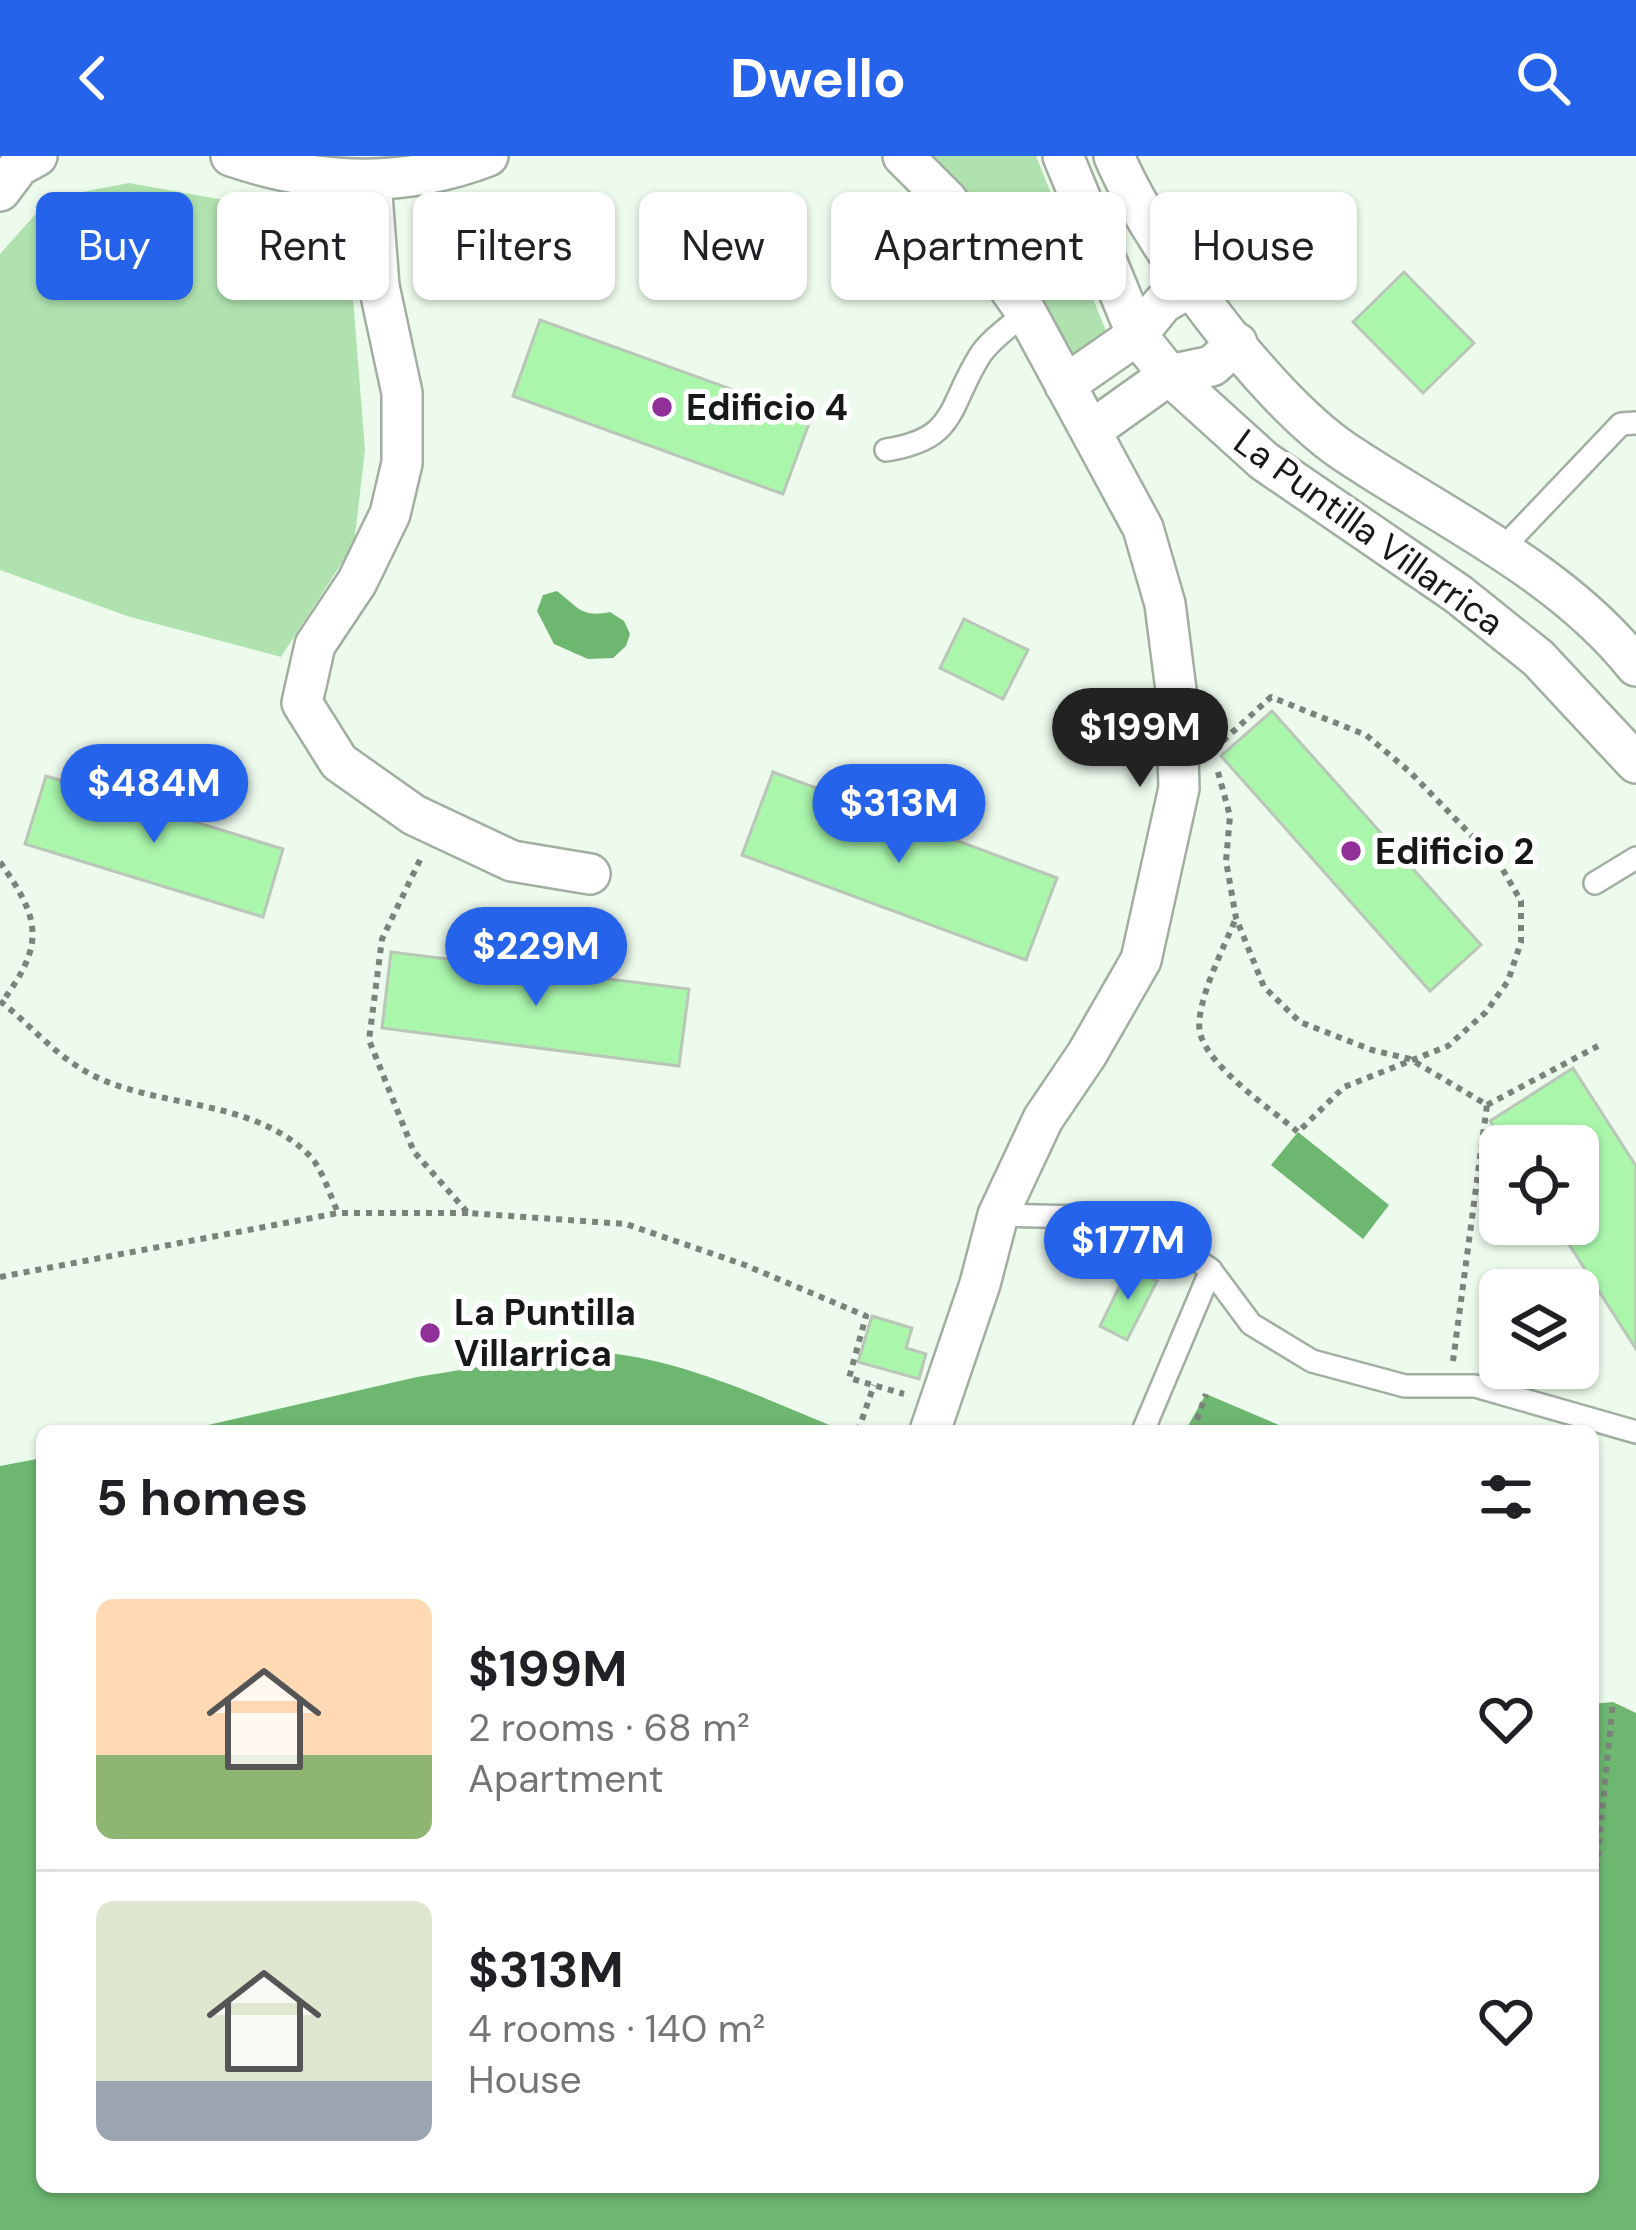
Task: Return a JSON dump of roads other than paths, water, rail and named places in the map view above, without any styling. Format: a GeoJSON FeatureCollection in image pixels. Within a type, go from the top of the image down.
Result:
{"type":"FeatureCollection","features":[{"type":"Feature","properties":{"kind":"street"},"geometry":{"type":"LineString","coordinates":[[0,191],[19,166],[37,156]]}},
{"type":"Feature","properties":{"kind":"street"},"geometry":{"type":"LineString","coordinates":[[231,156],[266,167],[371,182],[459,167],[488,156]]}},
{"type":"Feature","properties":{"kind":"street"},"geometry":{"type":"LineString","coordinates":[[903,156],[947,200],[1026,312],[1143,528],[1165,604],[1176,690],[1179,788],[1141,960],[1043,1119],[998,1214],[980,1284],[934,1418]]}},
{"type":"Feature","properties":{"kind":"street","name":"La Puntilla Villarrica"},"geometry":{"type":"LineString","coordinates":[[1063,156],[1137,335],[1168,375],[1264,461],[1458,594],[1538,658],[1636,763]]}},
{"type":"Feature","properties":{"kind":"street","name":"La Puntilla Villarrica"},"geometry":{"type":"LineString","coordinates":[[1114,156],[1150,225]]}},
{"type":"Feature","properties":{"kind":"street"},"geometry":{"type":"LineString","coordinates":[[371,182],[379,286],[402,393],[402,463],[382,531],[357,582],[314,645],[302,703],[339,762],[414,815],[512,861],[590,874]]}},
{"type":"Feature","properties":{"kind":"street"},"geometry":{"type":"LineString","coordinates":[[1065,385],[1137,335],[1168,300]]}},
{"type":"Feature","properties":{"kind":"street","name":"La Puntilla Villarrica"},"geometry":{"type":"LineString","coordinates":[[1205,300],[1259,373],[1311,426],[1569,600],[1636,666]]}},
{"type":"Feature","properties":{"kind":"street"},"geometry":{"type":"LineString","coordinates":[[1092,430],[1168,375],[1211,366],[1237,343]]}},
{"type":"Feature","properties":{"kind":"lane"},"geometry":{"type":"LineString","coordinates":[[886,450],[921,445],[947,422],[981,353],[1026,312]]}},
{"type":"Feature","properties":{"kind":"lane"},"geometry":{"type":"LineString","coordinates":[[1499,552],[1621,424],[1636,423]]}},
{"type":"Feature","properties":{"kind":"lane"},"geometry":{"type":"LineString","coordinates":[[1595,883],[1636,858]]}},
{"type":"Feature","properties":{"kind":"lane"},"geometry":{"type":"LineString","coordinates":[[998,1214],[1081,1217],[1153,1232],[1211,1270],[1251,1324],[1312,1361],[1405,1386],[1475,1386],[1636,1432]]}},
{"type":"Feature","properties":{"kind":"lane"},"geometry":{"type":"LineString","coordinates":[[1146,1425],[1211,1270]]}},
{"type":"Feature","properties":{"kind":"place","name":"Edificio 4"},"geometry":{"type":"Point","coordinates":[662,407]}},
{"type":"Feature","properties":{"kind":"place","name":"Edificio 2"},"geometry":{"type":"Point","coordinates":[1351,851]}},
{"type":"Feature","properties":{"kind":"place","name":"La Puntilla Villarrica"},"geometry":{"type":"Point","coordinates":[430,1333]}}]}
